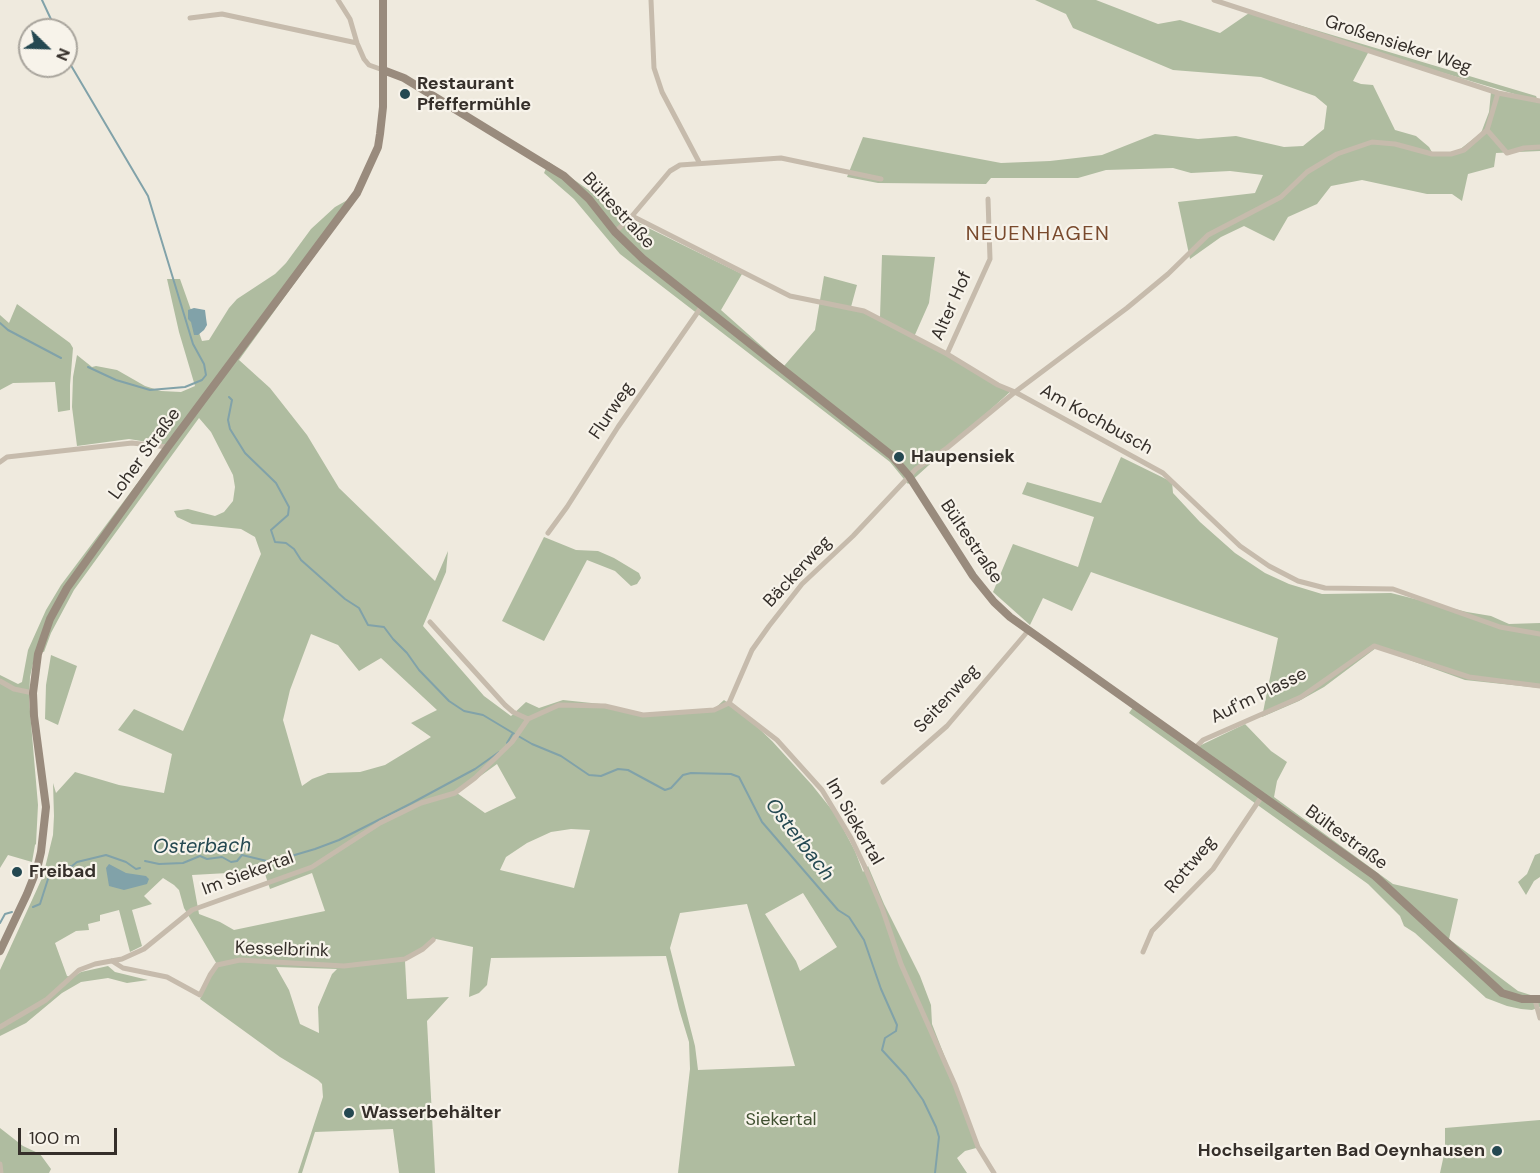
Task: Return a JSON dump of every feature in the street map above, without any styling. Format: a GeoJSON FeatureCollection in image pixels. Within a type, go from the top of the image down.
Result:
{"type":"FeatureCollection","features":[{"type":"Feature","properties":{"kind":"street"},"geometry":{"type":"LineString","coordinates":[[338,0],[350,19],[357,44],[369,65],[383,70]]}},
{"type":"Feature","properties":{"kind":"street","name":"Loher Straße"},"geometry":{"type":"LineString","coordinates":[[0,951],[37,869],[45,829],[45,807],[33,693],[38,654],[50,619],[67,588],[168,447],[357,193],[378,147],[383,107],[383,0]]}},
{"type":"Feature","properties":{"kind":"street"},"geometry":{"type":"LineString","coordinates":[[651,0],[654,68],[662,92],[699,162]]}},
{"type":"Feature","properties":{"kind":"street","name":"Großensieker Weg"},"geometry":{"type":"LineString","coordinates":[[1214,0],[1498,93],[1540,101]]}},
{"type":"Feature","properties":{"kind":"street"},"geometry":{"type":"LineString","coordinates":[[190,18],[222,14],[357,44]]}},
{"type":"Feature","properties":{"kind":"street","name":"Bültestraße"},"geometry":{"type":"LineString","coordinates":[[383,70],[404,78],[564,176],[643,260],[891,455],[909,476],[973,576],[994,602],[1028,631],[1354,861],[1391,890],[1502,993],[1522,999],[1538,999],[1540,1018]]}},
{"type":"Feature","properties":{"kind":"street"},"geometry":{"type":"LineString","coordinates":[[909,476],[1015,392],[1127,308],[1168,274],[1208,235],[1281,198],[1307,172],[1337,154],[1372,142],[1395,144],[1432,154],[1450,154],[1464,150],[1487,130],[1498,93]]}},
{"type":"Feature","properties":{"kind":"street"},"geometry":{"type":"LineString","coordinates":[[1487,130],[1507,153],[1524,148],[1540,147]]}},
{"type":"Feature","properties":{"kind":"street"},"geometry":{"type":"LineString","coordinates":[[615,232],[632,216],[670,171],[680,165],[781,158],[881,179]]}},
{"type":"Feature","properties":{"kind":"street","name":"Alter Hof"},"geometry":{"type":"LineString","coordinates":[[947,354],[990,259],[988,199]]}},
{"type":"Feature","properties":{"kind":"street","name":"Am Kochbusch"},"geometry":{"type":"LineString","coordinates":[[632,216],[790,296],[864,311],[947,354],[998,385],[1164,473],[1240,546],[1269,567],[1298,581],[1325,588],[1393,589],[1500,627],[1540,634]]}},
{"type":"Feature","properties":{"kind":"street","name":"Flurweg"},"geometry":{"type":"LineString","coordinates":[[548,532],[702,306]]}},
{"type":"Feature","properties":{"kind":"street"},"geometry":{"type":"LineString","coordinates":[[0,462],[7,457],[132,444],[168,447]]}},
{"type":"Feature","properties":{"kind":"street","name":"Bäckerweg"},"geometry":{"type":"LineString","coordinates":[[729,703],[752,651],[789,600],[909,476]]}},
{"type":"Feature","properties":{"kind":"street"},"geometry":{"type":"LineString","coordinates":[[430,622],[505,705],[513,712],[528,718],[559,705],[605,706],[644,715],[714,710],[729,703]]}},
{"type":"Feature","properties":{"kind":"street","name":"Seitenweg"},"geometry":{"type":"LineString","coordinates":[[883,782],[947,726],[1028,631]]}},
{"type":"Feature","properties":{"kind":"street","name":"Auf'm Plasse"},"geometry":{"type":"LineString","coordinates":[[1195,748],[1203,740],[1301,697],[1374,646],[1469,677],[1540,686]]}},
{"type":"Feature","properties":{"kind":"street"},"geometry":{"type":"LineString","coordinates":[[0,681],[14,689],[33,693]]}},
{"type":"Feature","properties":{"kind":"street","name":"Im Siekertal"},"geometry":{"type":"LineString","coordinates":[[729,703],[777,740],[822,790],[851,838],[882,908],[901,964],[955,1084],[978,1147],[994,1173]]}},
{"type":"Feature","properties":{"kind":"street","name":"Im Siekertal"},"geometry":{"type":"LineString","coordinates":[[0,1027],[46,1000],[79,970],[144,950],[192,910],[312,867],[380,823],[420,803],[455,793],[475,778],[515,738],[528,718]]}},
{"type":"Feature","properties":{"kind":"street","name":"Rottweg"},"geometry":{"type":"LineString","coordinates":[[1143,952],[1152,931],[1213,869],[1262,796]]}},
{"type":"Feature","properties":{"kind":"street","name":"Kesselbrink"},"geometry":{"type":"LineString","coordinates":[[112,961],[123,968],[167,977],[200,995],[217,965],[240,960],[344,966],[405,959],[423,949],[433,940]]}},
{"type":"Feature","properties":{"kind":"street"},"geometry":{"type":"LineString","coordinates":[[0,1164],[1,1173]]}},
{"type":"Feature","properties":{"kind":"green space"},"geometry":{"type":"Polygon","coordinates":[[[1035,0],[1096,0],[1158,24],[1180,20],[1220,33],[1252,11],[1536,96],[1538,101],[1369,51],[1353,81],[1373,85],[1395,130],[1416,136],[1429,147],[1433,154],[1459,150],[1481,133],[1489,112],[1491,92],[1540,103],[1540,151],[1496,153],[1494,167],[1468,174],[1462,201],[1452,194],[1427,194],[1362,180],[1331,186],[1317,204],[1288,217],[1274,241],[1244,226],[1221,237],[1190,259],[1178,202],[1255,193],[1263,175],[1230,171],[1191,173],[1173,168],[1106,170],[1078,178],[991,178],[986,184],[878,183],[847,177],[863,137],[1001,163],[1050,161],[1102,155],[1155,134],[1198,139],[1236,136],[1284,147],[1303,146],[1324,129],[1327,106],[1315,96],[1261,77],[1173,70],[1073,28],[1066,14],[1035,0]]]}},
{"type":"Feature","properties":{"kind":"green space"},"geometry":{"type":"Polygon","coordinates":[[[549,162],[628,218],[742,274],[721,310],[784,366],[815,330],[824,276],[857,285],[851,307],[880,317],[882,255],[935,257],[929,303],[914,337],[1011,391],[908,484],[890,462],[620,254],[574,199],[544,173],[549,162]]]}},
{"type":"Feature","properties":{"kind":"green space","name":"Siekertal"},"geometry":{"type":"Polygon","coordinates":[[[360,193],[239,360],[270,388],[307,435],[339,488],[435,581],[448,551],[446,572],[423,626],[484,696],[511,716],[526,702],[539,708],[563,700],[601,704],[645,715],[713,710],[724,700],[772,741],[812,785],[836,815],[863,872],[868,866],[920,976],[931,1005],[932,1024],[980,1147],[965,1151],[957,1158],[967,1173],[678,1173],[690,1069],[689,1042],[666,956],[491,958],[487,985],[479,993],[469,997],[473,947],[436,939],[405,961],[407,999],[449,997],[427,1021],[435,1173],[399,1173],[393,1129],[315,1132],[302,1173],[298,1173],[323,1097],[322,1084],[280,1057],[200,999],[211,975],[218,966],[184,908],[179,890],[163,878],[144,896],[152,904],[132,910],[142,946],[130,952],[119,910],[100,915],[100,921],[88,924],[89,930],[76,931],[55,943],[67,976],[73,977],[81,972],[108,966],[115,972],[148,980],[127,983],[108,978],[81,982],[62,993],[26,1023],[0,1036],[0,970],[43,876],[53,835],[53,783],[56,793],[75,772],[119,785],[164,793],[172,754],[118,730],[134,709],[183,731],[261,554],[255,537],[241,529],[192,524],[177,517],[174,511],[188,509],[215,516],[224,512],[233,501],[235,487],[233,475],[211,432],[199,418],[74,590],[51,633],[44,652],[36,650],[30,677],[29,700],[38,805],[36,844],[32,862],[8,855],[0,868],[0,675],[18,684],[22,682],[28,650],[46,610],[61,585],[166,445],[129,439],[77,446],[72,407],[73,377],[77,355],[92,367],[117,370],[145,386],[161,391],[181,392],[195,386],[179,332],[167,279],[180,279],[202,341],[209,340],[237,299],[275,274],[311,229],[335,207],[360,193]],[[311,634],[290,690],[283,720],[302,786],[328,773],[360,772],[385,765],[431,737],[411,723],[437,710],[381,658],[359,671],[338,645],[311,634]],[[497,764],[457,793],[485,813],[516,798],[497,764]],[[571,829],[551,832],[527,843],[506,857],[500,870],[574,888],[590,830],[571,829]],[[264,871],[192,875],[199,914],[234,930],[325,911],[312,873],[270,889],[264,871]],[[803,893],[765,914],[796,961],[800,971],[837,947],[803,893]],[[747,904],[680,913],[670,948],[695,1046],[698,1070],[795,1066],[747,904]],[[276,967],[289,990],[300,1024],[319,1033],[318,1007],[332,974],[337,969],[276,967]]]}},
{"type":"Feature","properties":{"kind":"green space"},"geometry":{"type":"Polygon","coordinates":[[[17,304],[70,343],[73,348],[70,410],[58,412],[55,382],[13,383],[0,390],[0,315],[9,323],[17,304]]]}},
{"type":"Feature","properties":{"kind":"green space"},"geometry":{"type":"Polygon","coordinates":[[[1121,457],[1172,482],[1173,493],[1200,522],[1235,553],[1265,573],[1289,584],[1322,594],[1391,593],[1491,616],[1509,624],[1540,623],[1540,688],[1465,680],[1376,648],[1324,687],[1262,717],[1278,638],[1091,572],[1072,611],[1043,598],[1030,625],[993,592],[1013,544],[1078,567],[1094,517],[1022,494],[1027,482],[1101,503],[1121,457]]]}},
{"type":"Feature","properties":{"kind":"green space"},"geometry":{"type":"Polygon","coordinates":[[[544,537],[576,550],[598,551],[639,573],[641,578],[637,584],[631,586],[615,571],[587,560],[544,641],[502,621],[544,537]]]}},
{"type":"Feature","properties":{"kind":"green space"},"geometry":{"type":"Polygon","coordinates":[[[51,655],[77,666],[58,725],[45,719],[46,685],[51,655]]]}},
{"type":"Feature","properties":{"kind":"green space"},"geometry":{"type":"Polygon","coordinates":[[[1136,703],[1197,747],[1245,724],[1271,751],[1287,762],[1277,781],[1274,797],[1393,884],[1458,899],[1449,939],[1518,991],[1540,998],[1540,1007],[1532,1010],[1521,1009],[1486,998],[1415,933],[1404,926],[1400,916],[1368,884],[1129,713],[1136,703]]]}},
{"type":"Feature","properties":{"kind":"green space"},"geometry":{"type":"Polygon","coordinates":[[[1540,853],[1540,877],[1534,881],[1526,895],[1518,882],[1527,874],[1535,855],[1540,853]]]}},
{"type":"Feature","properties":{"kind":"green space","name":"Hochseilgarten Bad Oeynhausen"},"geometry":{"type":"Polygon","coordinates":[[[1540,1120],[1540,1173],[1440,1173],[1445,1150],[1445,1128],[1540,1120]]]}},
{"type":"Feature","properties":{"kind":"green space"},"geometry":{"type":"Polygon","coordinates":[[[0,1128],[23,1146],[40,1154],[51,1169],[49,1173],[0,1173],[0,1128]]]}},
{"type":"Feature","properties":{"kind":"water"},"geometry":{"type":"Polygon","coordinates":[[[194,308],[205,310],[207,325],[198,335],[194,335],[188,319],[188,310],[194,308]]]}},
{"type":"Feature","properties":{"kind":"water"},"geometry":{"type":"Polygon","coordinates":[[[109,864],[126,873],[146,876],[149,879],[147,884],[124,890],[109,886],[106,868],[109,864]]]}},
{"type":"Feature","properties":{"kind":"waterway"},"geometry":{"type":"LineString","coordinates":[[42,0],[50,18]]}},
{"type":"Feature","properties":{"kind":"waterway"},"geometry":{"type":"LineString","coordinates":[[78,77],[148,196],[193,344],[204,364],[206,375],[202,380],[185,387],[150,390],[116,380],[88,367]]}},
{"type":"Feature","properties":{"kind":"waterway"},"geometry":{"type":"LineString","coordinates":[[0,323],[8,330],[61,358]]}},
{"type":"Feature","properties":{"kind":"waterway"},"geometry":{"type":"LineString","coordinates":[[229,397],[232,400],[228,420],[230,429],[245,453],[276,483],[289,507],[288,515],[271,530],[275,542],[286,543],[294,549],[301,560],[345,599],[359,608],[368,625],[384,627],[419,670],[449,701],[464,711],[483,715],[513,733]]}},
{"type":"Feature","properties":{"kind":"waterway","name":"Osterbach"},"geometry":{"type":"LineString","coordinates":[[507,743],[513,733],[561,756],[589,775],[601,776],[618,769],[628,770],[665,790],[671,788],[683,775],[691,773],[731,774],[739,777],[762,822],[838,910],[849,917],[864,940],[881,989],[897,1025],[896,1031],[885,1038],[882,1050],[906,1076],[923,1100],[936,1127],[939,1137],[935,1173]]}},
{"type":"Feature","properties":{"kind":"waterway","name":"Osterbach"},"geometry":{"type":"LineString","coordinates":[[145,861],[159,864],[183,863],[200,856],[207,859],[222,857],[231,862],[237,861],[242,855],[271,862],[315,849],[339,840],[410,804],[475,769],[499,752]]}},
{"type":"Feature","properties":{"kind":"waterway","name":"Osterbach"},"geometry":{"type":"LineString","coordinates":[[33,907],[40,904],[48,879],[54,870],[106,855],[126,862],[136,869],[140,868]]}},
{"type":"Feature","properties":{"kind":"waterway","name":"Osterbach"},"geometry":{"type":"LineString","coordinates":[[0,923],[5,914],[12,912]]}},
{"type":"Feature","properties":{"kind":"place","name":"Restaurant Pfeffermühle"},"geometry":{"type":"Point","coordinates":[405,94]}},
{"type":"Feature","properties":{"kind":"place","name":"Haupensiek"},"geometry":{"type":"Point","coordinates":[899,457]}},
{"type":"Feature","properties":{"kind":"place","name":"Freibad"},"geometry":{"type":"Point","coordinates":[17,872]}},
{"type":"Feature","properties":{"kind":"place","name":"Wasserbehälter"},"geometry":{"type":"Point","coordinates":[349,1113]}},
{"type":"Feature","properties":{"kind":"place","name":"Hochseilgarten Bad Oeynhausen"},"geometry":{"type":"Point","coordinates":[1497,1151]}},
{"type":"Feature","properties":{"kind":"district","name":"NEUENHAGEN"},"geometry":{"type":"Point","coordinates":[1038,235]}}]}
